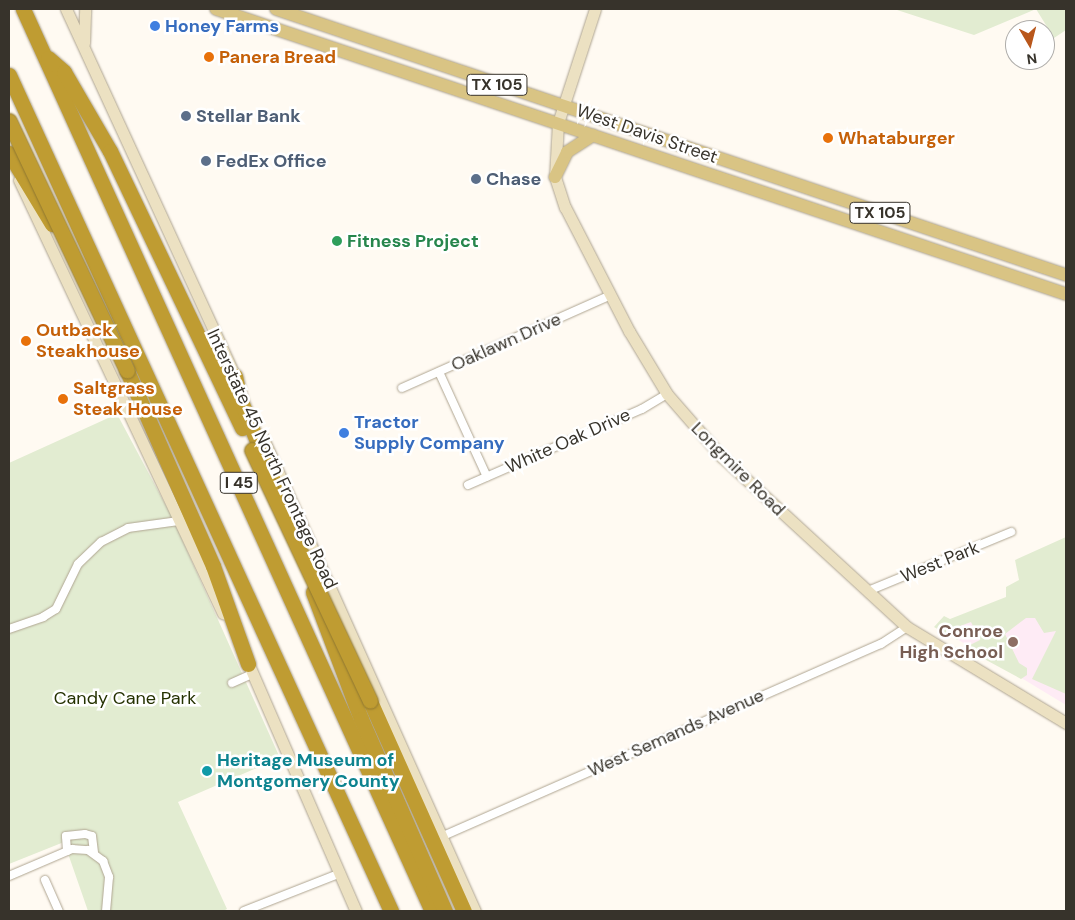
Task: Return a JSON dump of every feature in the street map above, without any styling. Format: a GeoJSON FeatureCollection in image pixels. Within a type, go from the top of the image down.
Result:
{"type":"FeatureCollection","features":[{"type":"Feature","properties":{"kind":"highway","name":"I 45"},"geometry":{"type":"LineString","coordinates":[[23,9],[432,911]]}},
{"type":"Feature","properties":{"kind":"highway"},"geometry":{"type":"LineString","coordinates":[[45,55],[64,72],[110,151],[370,702],[464,911]]}},
{"type":"Feature","properties":{"kind":"highway","name":"I 45"},"geometry":{"type":"LineString","coordinates":[[9,76],[391,911]]}},
{"type":"Feature","properties":{"kind":"highway"},"geometry":{"type":"LineString","coordinates":[[9,122],[127,371],[209,558],[250,669]]}},
{"type":"Feature","properties":{"kind":"highway"},"geometry":{"type":"LineString","coordinates":[[9,153],[102,310],[196,484]]}},
{"type":"Feature","properties":{"kind":"highway"},"geometry":{"type":"LineString","coordinates":[[235,376],[240,399],[360,719],[445,911]]}},
{"type":"Feature","properties":{"kind":"main road","name":"Interstate 45 North Frontage Road"},"geometry":{"type":"LineString","coordinates":[[66,9],[235,376],[443,836],[475,911]]}},
{"type":"Feature","properties":{"kind":"main road"},"geometry":{"type":"LineString","coordinates":[[84,47],[85,9]]}},
{"type":"Feature","properties":{"kind":"main road","name":"West Davis Street"},"geometry":{"type":"LineString","coordinates":[[216,9],[1066,294]]}},
{"type":"Feature","properties":{"kind":"main road","name":"West Davis Street"},"geometry":{"type":"LineString","coordinates":[[276,9],[563,108],[1066,275]]}},
{"type":"Feature","properties":{"kind":"main road","name":"Longmire Road"},"geometry":{"type":"LineString","coordinates":[[595,9],[558,123],[555,177],[565,208],[667,394],[722,457],[907,627],[1066,723]]}},
{"type":"Feature","properties":{"kind":"main road"},"geometry":{"type":"LineString","coordinates":[[555,177],[567,152],[592,135]]}},
{"type":"Feature","properties":{"kind":"main road"},"geometry":{"type":"LineString","coordinates":[[9,158],[250,669],[341,873],[356,911]]}},
{"type":"Feature","properties":{"kind":"main road"},"geometry":{"type":"LineString","coordinates":[[867,226],[888,227],[949,247],[962,241]]}},
{"type":"Feature","properties":{"kind":"street","name":"Oaklawn Drive"},"geometry":{"type":"LineString","coordinates":[[402,388],[611,295]]}},
{"type":"Feature","properties":{"kind":"street"},"geometry":{"type":"LineString","coordinates":[[439,372],[488,477]]}},
{"type":"Feature","properties":{"kind":"street","name":"White Oak Drive"},"geometry":{"type":"LineString","coordinates":[[468,485],[642,409],[667,394]]}},
{"type":"Feature","properties":{"kind":"street"},"geometry":{"type":"LineString","coordinates":[[9,628],[42,617],[56,609],[78,564],[101,542],[128,528],[179,521]]}},
{"type":"Feature","properties":{"kind":"street","name":"West Park"},"geometry":{"type":"LineString","coordinates":[[868,591],[1012,532]]}},
{"type":"Feature","properties":{"kind":"street","name":"West Semands Avenue"},"geometry":{"type":"LineString","coordinates":[[443,836],[881,644],[907,627]]}},
{"type":"Feature","properties":{"kind":"street"},"geometry":{"type":"LineString","coordinates":[[232,683],[250,669]]}},
{"type":"Feature","properties":{"kind":"street"},"geometry":{"type":"LineString","coordinates":[[67,851],[66,836],[85,834],[92,836],[94,853]]}},
{"type":"Feature","properties":{"kind":"street"},"geometry":{"type":"LineString","coordinates":[[9,876],[67,851],[88,850],[103,861],[109,877],[106,911]]}},
{"type":"Feature","properties":{"kind":"street"},"geometry":{"type":"LineString","coordinates":[[244,911],[341,873]]}},
{"type":"Feature","properties":{"kind":"street"},"geometry":{"type":"LineString","coordinates":[[45,880],[59,911]]}},
{"type":"Feature","properties":{"kind":"shaded area","name":"Conroe High School"},"geometry":{"type":"Polygon","coordinates":[[[1066,575],[1066,705],[937,627],[1066,575]]]}},
{"type":"Feature","properties":{"kind":"green space"},"geometry":{"type":"Polygon","coordinates":[[[894,9],[1036,9],[1010,20],[1005,20],[1005,22],[974,35],[894,9]]]}},
{"type":"Feature","properties":{"kind":"green space"},"geometry":{"type":"Polygon","coordinates":[[[1036,9],[1066,9],[1066,30],[1055,37],[1055,20],[1043,20],[1036,9]]]}},
{"type":"Feature","properties":{"kind":"green space","name":"Candy Cane Park"},"geometry":{"type":"Polygon","coordinates":[[[117,414],[171,515],[280,758],[178,802],[227,909],[223,911],[88,911],[64,842],[9,864],[9,463],[117,414]]]}},
{"type":"Feature","properties":{"kind":"green space","name":"Conroe High School"},"geometry":{"type":"Polygon","coordinates":[[[1066,537],[1066,694],[1032,679],[1056,631],[1044,633],[1035,618],[1026,618],[1005,634],[1019,663],[1027,668],[1027,675],[1021,679],[964,648],[980,640],[971,622],[960,626],[964,636],[957,640],[934,627],[944,616],[950,619],[1006,597],[1006,587],[1019,580],[1015,560],[1066,537]]]}},
{"type":"Feature","properties":{"kind":"place","name":"Honey Farms"},"geometry":{"type":"Point","coordinates":[155,26]}},
{"type":"Feature","properties":{"kind":"place","name":"Panera Bread"},"geometry":{"type":"Point","coordinates":[209,57]}},
{"type":"Feature","properties":{"kind":"place","name":"Stellar Bank"},"geometry":{"type":"Point","coordinates":[186,116]}},
{"type":"Feature","properties":{"kind":"place","name":"Whataburger"},"geometry":{"type":"Point","coordinates":[828,138]}},
{"type":"Feature","properties":{"kind":"place","name":"FedEx Office"},"geometry":{"type":"Point","coordinates":[206,161]}},
{"type":"Feature","properties":{"kind":"place","name":"Chase"},"geometry":{"type":"Point","coordinates":[476,179]}},
{"type":"Feature","properties":{"kind":"place","name":"Fitness Project"},"geometry":{"type":"Point","coordinates":[337,241]}},
{"type":"Feature","properties":{"kind":"place","name":"Outback Steakhouse"},"geometry":{"type":"Point","coordinates":[26,341]}},
{"type":"Feature","properties":{"kind":"place","name":"Saltgrass Steak House"},"geometry":{"type":"Point","coordinates":[63,399]}},
{"type":"Feature","properties":{"kind":"place","name":"Tractor Supply Company"},"geometry":{"type":"Point","coordinates":[344,433]}},
{"type":"Feature","properties":{"kind":"place","name":"Conroe High School"},"geometry":{"type":"Point","coordinates":[1013,642]}},
{"type":"Feature","properties":{"kind":"place","name":"Heritage Museum of Montgomery County"},"geometry":{"type":"Point","coordinates":[207,771]}}]}
